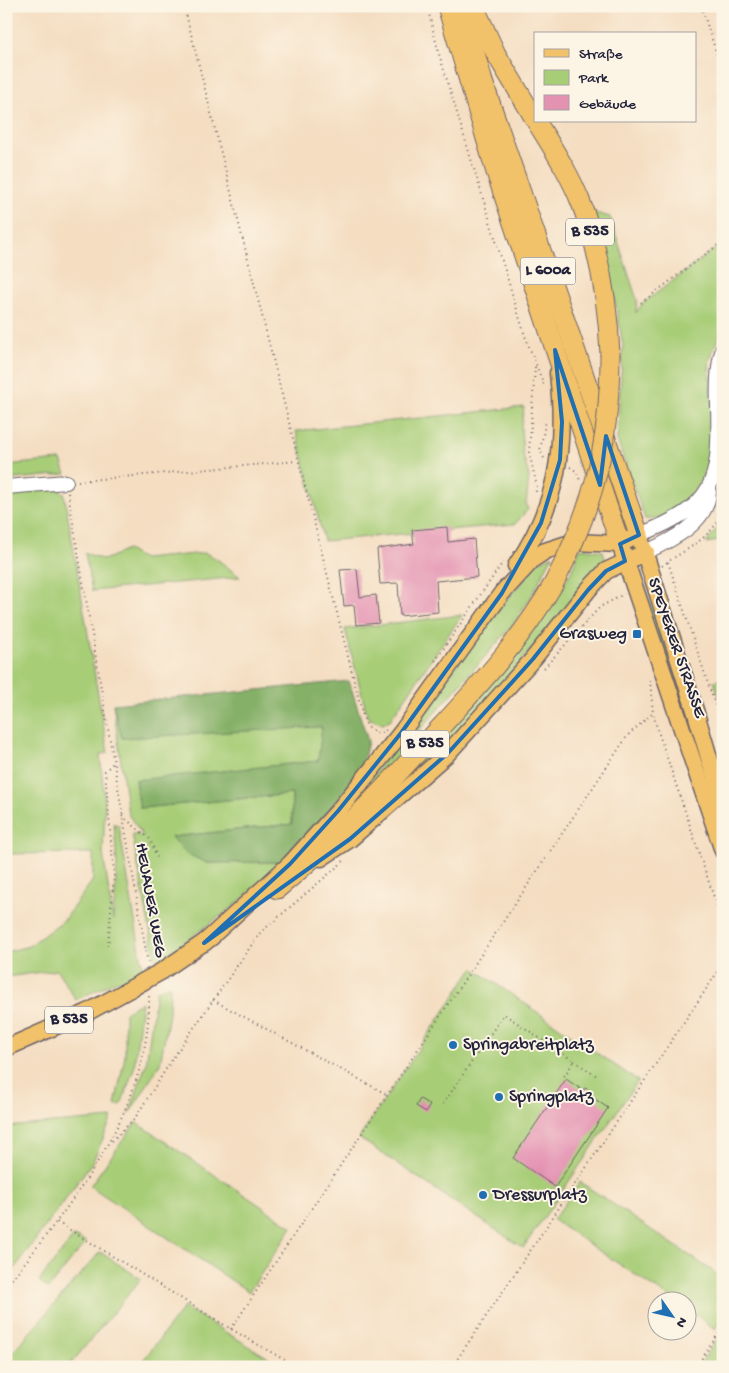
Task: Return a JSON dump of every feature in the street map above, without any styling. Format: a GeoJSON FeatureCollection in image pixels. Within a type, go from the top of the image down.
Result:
{"type":"FeatureCollection","features":[{"type":"Feature","properties":{"kind":"highway","name":"B 535"},"geometry":{"type":"LineString","coordinates":[[447,6],[482,125],[556,350]]}},
{"type":"Feature","properties":{"kind":"highway","name":"L 600a"},"geometry":{"type":"LineString","coordinates":[[462,6],[483,82],[639,534]]}},
{"type":"Feature","properties":{"kind":"highway","name":"B 535"},"geometry":{"type":"LineString","coordinates":[[474,6],[496,54],[534,117]]}},
{"type":"Feature","properties":{"kind":"highway","name":"B 535"},"geometry":{"type":"LineString","coordinates":[[277,889],[340,833],[490,673],[530,622],[554,583],[580,530],[594,489],[607,425],[610,354],[606,303],[596,250],[581,202],[537,122]]}},
{"type":"Feature","properties":{"kind":"highway"},"geometry":{"type":"LineString","coordinates":[[556,350],[622,552]]}},
{"type":"Feature","properties":{"kind":"main road","name":"B 535"},"geometry":{"type":"LineString","coordinates":[[204,943],[290,864],[338,811],[401,733],[502,593],[541,523],[551,497],[560,460],[562,422],[556,350]]}},
{"type":"Feature","properties":{"kind":"main road","name":"SPEYERER STRASSE"},"geometry":{"type":"LineString","coordinates":[[639,534],[723,805]]}},
{"type":"Feature","properties":{"kind":"main road"},"geometry":{"type":"LineString","coordinates":[[277,889],[350,839],[448,753],[533,659],[588,590],[639,534]]}},
{"type":"Feature","properties":{"kind":"main road"},"geometry":{"type":"LineString","coordinates":[[502,593],[533,559],[545,551],[573,542],[622,552],[646,552]]}},
{"type":"Feature","properties":{"kind":"main road","name":"SPEYERER STRASSE"},"geometry":{"type":"LineString","coordinates":[[622,552],[723,851]]}},
{"type":"Feature","properties":{"kind":"main road","name":"B 535"},"geometry":{"type":"LineString","coordinates":[[6,1048],[86,1012],[130,989],[156,971],[204,943],[277,889]]}},
{"type":"Feature","properties":{"kind":"street"},"geometry":{"type":"LineString","coordinates":[[646,552],[671,540],[695,521],[709,500],[709,489],[718,454],[717,381],[723,348]]}},
{"type":"Feature","properties":{"kind":"street"},"geometry":{"type":"LineString","coordinates":[[6,487],[66,482]]}},
{"type":"Feature","properties":{"kind":"street"},"geometry":{"type":"LineString","coordinates":[[639,534],[662,525],[682,513],[709,489]]}},
{"type":"Feature","properties":{"kind":"path"},"geometry":{"type":"LineString","coordinates":[[184,6],[297,461],[363,716],[367,727],[379,734],[390,728]]}},
{"type":"Feature","properties":{"kind":"path"},"geometry":{"type":"LineString","coordinates":[[427,6],[439,54],[535,367],[546,390]]}},
{"type":"Feature","properties":{"kind":"path"},"geometry":{"type":"LineString","coordinates":[[701,6],[723,73]]}},
{"type":"Feature","properties":{"kind":"path"},"geometry":{"type":"LineString","coordinates":[[641,303],[723,241]]}},
{"type":"Feature","properties":{"kind":"path"},"geometry":{"type":"LineString","coordinates":[[534,502],[537,487],[529,452],[535,367]]}},
{"type":"Feature","properties":{"kind":"path"},"geometry":{"type":"LineString","coordinates":[[545,459],[540,450],[547,414]]}},
{"type":"Feature","properties":{"kind":"path"},"geometry":{"type":"LineString","coordinates":[[66,482],[297,461]]}},
{"type":"Feature","properties":{"kind":"path","name":"HEUAUER WEG"},"geometry":{"type":"LineString","coordinates":[[66,482],[122,816],[148,954],[156,971]]}},
{"type":"Feature","properties":{"kind":"path"},"geometry":{"type":"LineString","coordinates":[[723,514],[700,543],[668,562],[723,729]]}},
{"type":"Feature","properties":{"kind":"path"},"geometry":{"type":"LineString","coordinates":[[432,666],[504,559]]}},
{"type":"Feature","properties":{"kind":"path"},"geometry":{"type":"LineString","coordinates":[[650,678],[653,712],[723,924]]}},
{"type":"Feature","properties":{"kind":"path"},"geometry":{"type":"LineString","coordinates":[[231,1329],[628,735],[653,712]]}},
{"type":"Feature","properties":{"kind":"path"},"geometry":{"type":"LineString","coordinates":[[108,946],[114,875],[105,771],[113,763]]}},
{"type":"Feature","properties":{"kind":"path"},"geometry":{"type":"LineString","coordinates":[[122,816],[150,839],[158,860]]}},
{"type":"Feature","properties":{"kind":"path"},"geometry":{"type":"LineString","coordinates":[[110,1142],[135,1118],[260,933],[346,858]]}},
{"type":"Feature","properties":{"kind":"path"},"geometry":{"type":"LineString","coordinates":[[452,1367],[723,964]]}},
{"type":"Feature","properties":{"kind":"path"},"geometry":{"type":"LineString","coordinates":[[6,1287],[56,1222],[110,1142],[135,1083],[144,1051],[149,988]]}},
{"type":"Feature","properties":{"kind":"path"},"geometry":{"type":"LineString","coordinates":[[213,1000],[388,1095]]}},
{"type":"Feature","properties":{"kind":"path"},"geometry":{"type":"LineString","coordinates":[[443,1104],[504,1014],[597,1076]]}},
{"type":"Feature","properties":{"kind":"path"},"geometry":{"type":"LineString","coordinates":[[563,1078],[574,1061]]}},
{"type":"Feature","properties":{"kind":"path"},"geometry":{"type":"LineString","coordinates":[[56,1222],[297,1367]]}},
{"type":"Feature","properties":{"kind":"path"},"geometry":{"type":"LineString","coordinates":[[696,1367],[723,1327]]}},
{"type":"Feature","properties":{"kind":"highlighted area"},"geometry":{"type":"Polygon","coordinates":[[[555,350],[600,485],[606,436],[639,535],[620,544],[625,561],[606,571],[588,590],[533,659],[448,753],[350,839],[204,943],[290,864],[338,811],[401,733],[502,593],[541,523],[560,460],[562,422],[555,350]]]}},
{"type":"Feature","properties":{"kind":"green space"},"geometry":{"type":"Polygon","coordinates":[[[592,212],[610,217],[637,300],[636,313],[642,304],[723,243],[723,319],[709,364],[713,421],[711,450],[703,476],[695,489],[676,509],[662,517],[645,519],[617,440],[623,345],[609,269],[592,212]]]}},
{"type":"Feature","properties":{"kind":"green space"},"geometry":{"type":"Polygon","coordinates":[[[524,407],[521,428],[523,454],[529,477],[526,505],[528,509],[515,524],[324,541],[296,431],[524,407]]]}},
{"type":"Feature","properties":{"kind":"green space"},"geometry":{"type":"Polygon","coordinates":[[[61,460],[66,474],[6,480],[6,465],[61,460]]]}},
{"type":"Feature","properties":{"kind":"green space"},"geometry":{"type":"Polygon","coordinates":[[[55,487],[64,493],[108,753],[100,754],[105,806],[103,853],[113,920],[117,866],[114,823],[119,826],[143,969],[120,983],[118,980],[76,1000],[57,970],[6,977],[6,952],[29,946],[64,920],[93,880],[93,853],[6,854],[6,491],[55,487]]]}},
{"type":"Feature","properties":{"kind":"green space"},"geometry":{"type":"Polygon","coordinates":[[[723,521],[723,540],[706,543],[723,521]]]}},
{"type":"Feature","properties":{"kind":"green space"},"geometry":{"type":"Polygon","coordinates":[[[580,548],[603,551],[606,562],[562,615],[434,758],[365,819],[548,610],[571,572],[580,548]]]}},
{"type":"Feature","properties":{"kind":"green space"},"geometry":{"type":"Polygon","coordinates":[[[127,550],[143,559],[205,553],[217,559],[240,577],[92,591],[85,553],[104,560],[127,550]]]}},
{"type":"Feature","properties":{"kind":"green space"},"geometry":{"type":"Polygon","coordinates":[[[553,555],[529,600],[511,627],[351,808],[349,807],[502,606],[538,562],[553,555]]]}},
{"type":"Feature","properties":{"kind":"green space"},"geometry":{"type":"Polygon","coordinates":[[[645,586],[723,821],[723,835],[641,589],[645,586]]]}},
{"type":"Feature","properties":{"kind":"green space"},"geometry":{"type":"Polygon","coordinates":[[[462,615],[390,720],[383,724],[368,718],[345,629],[462,615]]]}},
{"type":"Feature","properties":{"kind":"green space"},"geometry":{"type":"Polygon","coordinates":[[[723,679],[723,709],[714,681],[723,679]]]}},
{"type":"Feature","properties":{"kind":"green space"},"geometry":{"type":"Polygon","coordinates":[[[349,681],[368,741],[361,772],[290,857],[282,862],[207,863],[185,853],[171,837],[292,824],[292,794],[140,808],[135,780],[318,761],[322,727],[122,738],[113,704],[349,681]]]}},
{"type":"Feature","properties":{"kind":"green space"},"geometry":{"type":"Polygon","coordinates":[[[113,704],[122,738],[322,726],[319,761],[135,781],[140,808],[292,794],[292,824],[172,837],[207,863],[282,862],[234,906],[156,963],[132,834],[143,836],[128,814],[113,704]]]}},
{"type":"Feature","properties":{"kind":"green space"},"geometry":{"type":"Polygon","coordinates":[[[473,968],[638,1081],[523,1248],[359,1138],[473,968]]]}},
{"type":"Feature","properties":{"kind":"green space"},"geometry":{"type":"Polygon","coordinates":[[[170,985],[169,1014],[160,1064],[129,1114],[146,1064],[156,991],[170,985]]]}},
{"type":"Feature","properties":{"kind":"green space"},"geometry":{"type":"Polygon","coordinates":[[[142,1002],[134,1068],[121,1105],[115,1105],[125,1056],[125,1012],[142,1002]]]}},
{"type":"Feature","properties":{"kind":"green space"},"geometry":{"type":"Polygon","coordinates":[[[112,1118],[93,1161],[6,1280],[6,1127],[112,1118]]]}},
{"type":"Feature","properties":{"kind":"green space"},"geometry":{"type":"Polygon","coordinates":[[[136,1122],[292,1227],[249,1292],[90,1186],[136,1122]]]}},
{"type":"Feature","properties":{"kind":"green space"},"geometry":{"type":"Polygon","coordinates":[[[580,1182],[723,1278],[723,1316],[715,1329],[696,1315],[696,1290],[658,1290],[553,1220],[580,1182]]]}},
{"type":"Feature","properties":{"kind":"green space"},"geometry":{"type":"Polygon","coordinates":[[[74,1236],[86,1242],[48,1289],[39,1281],[74,1236]]]}},
{"type":"Feature","properties":{"kind":"green space"},"geometry":{"type":"Polygon","coordinates":[[[100,1252],[141,1279],[68,1367],[6,1367],[6,1360],[100,1252]]]}},
{"type":"Feature","properties":{"kind":"green space"},"geometry":{"type":"Polygon","coordinates":[[[184,1307],[282,1366],[138,1367],[184,1307]]]}},
{"type":"Feature","properties":{"kind":"green space"},"geometry":{"type":"Polygon","coordinates":[[[723,1330],[723,1366],[698,1367],[723,1330]]]}},
{"type":"Feature","properties":{"kind":"building"},"geometry":{"type":"Polygon","coordinates":[[[447,527],[448,542],[474,539],[477,577],[436,581],[438,612],[400,616],[398,583],[380,584],[377,549],[414,544],[412,530],[447,527]]]}},
{"type":"Feature","properties":{"kind":"building"},"geometry":{"type":"Polygon","coordinates":[[[357,569],[360,597],[376,595],[379,623],[356,625],[354,605],[344,606],[340,570],[357,569]]]}},
{"type":"Feature","properties":{"kind":"building"},"geometry":{"type":"Polygon","coordinates":[[[566,1079],[582,1090],[586,1088],[592,1092],[592,1097],[608,1108],[555,1187],[513,1158],[566,1079]]]}},
{"type":"Feature","properties":{"kind":"building"},"geometry":{"type":"Polygon","coordinates":[[[420,1099],[430,1105],[426,1112],[416,1106],[420,1099]]]}},
{"type":"Feature","properties":{"kind":"place","name":"Grasweg"},"geometry":{"type":"Point","coordinates":[637,634]}},
{"type":"Feature","properties":{"kind":"place","name":"Springabreitplatz"},"geometry":{"type":"Point","coordinates":[453,1045]}},
{"type":"Feature","properties":{"kind":"place","name":"Springplatz"},"geometry":{"type":"Point","coordinates":[499,1097]}},
{"type":"Feature","properties":{"kind":"place","name":"Dressurplatz"},"geometry":{"type":"Point","coordinates":[483,1195]}}]}
